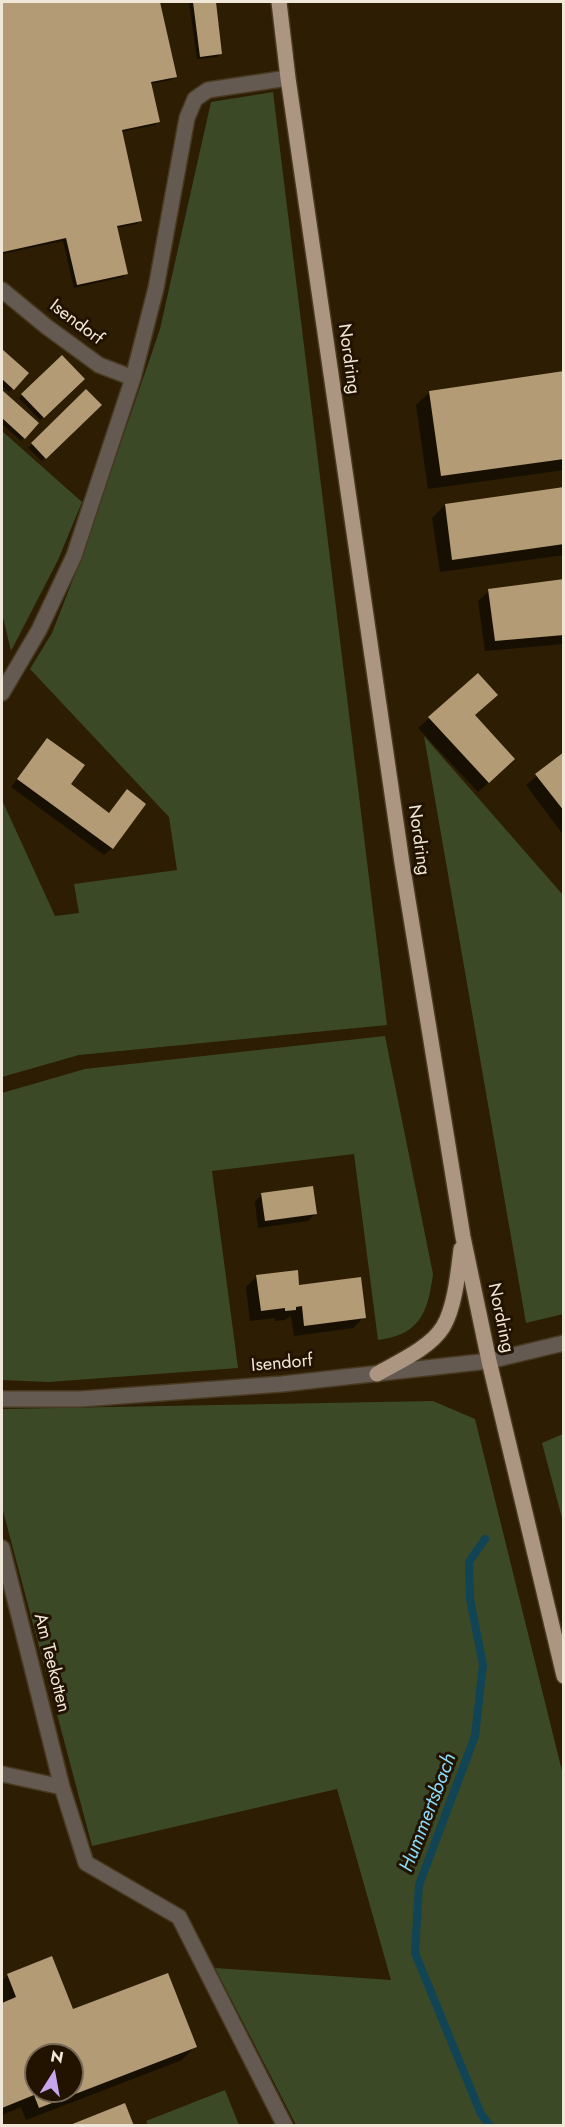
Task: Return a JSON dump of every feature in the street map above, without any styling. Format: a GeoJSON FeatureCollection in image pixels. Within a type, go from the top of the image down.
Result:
{"type":"FeatureCollection","features":[{"type":"Feature","properties":{"kind":"main road","name":"Nordring"},"geometry":{"type":"LineString","coordinates":[[279,2],[288,78],[402,863],[463,1237],[489,1361],[564,1676]]}},
{"type":"Feature","properties":{"kind":"main road"},"geometry":{"type":"LineString","coordinates":[[377,1374],[421,1349],[442,1328],[452,1299],[463,1237]]}},
{"type":"Feature","properties":{"kind":"street"},"geometry":{"type":"LineString","coordinates":[[2,693],[39,630],[74,556],[133,378],[156,288],[187,118],[195,99],[208,90],[288,78]]}},
{"type":"Feature","properties":{"kind":"street","name":"Isendorf"},"geometry":{"type":"LineString","coordinates":[[2,290],[99,365],[133,378]]}},
{"type":"Feature","properties":{"kind":"street","name":"Isendorf"},"geometry":{"type":"LineString","coordinates":[[2,1400],[81,1398],[282,1384],[489,1361],[564,1343]]}},
{"type":"Feature","properties":{"kind":"street","name":"Am Teekotten"},"geometry":{"type":"LineString","coordinates":[[2,1548],[62,1787],[86,1863],[179,1917],[285,2126]]}},
{"type":"Feature","properties":{"kind":"street"},"geometry":{"type":"LineString","coordinates":[[2,1774],[62,1787]]}},
{"type":"Feature","properties":{"kind":"green space"},"geometry":{"type":"Polygon","coordinates":[[[273,92],[387,1025],[79,1055],[2,1077],[2,800],[55,916],[79,913],[74,884],[177,870],[169,817],[30,669],[52,633],[81,559],[160,329],[211,102],[273,92]]]}},
{"type":"Feature","properties":{"kind":"green space"},"geometry":{"type":"Polygon","coordinates":[[[2,431],[82,502],[58,560],[11,651],[2,613],[2,431]]]}},
{"type":"Feature","properties":{"kind":"green space"},"geometry":{"type":"Polygon","coordinates":[[[424,736],[563,895],[563,1314],[526,1323],[424,736]]]}},
{"type":"Feature","properties":{"kind":"green space"},"geometry":{"type":"Polygon","coordinates":[[[385,1036],[433,1274],[428,1300],[413,1327],[404,1333],[378,1340],[354,1154],[212,1171],[238,1368],[49,1382],[2,1380],[2,1093],[85,1069],[385,1036]]]}},
{"type":"Feature","properties":{"kind":"green space"},"geometry":{"type":"Polygon","coordinates":[[[433,1401],[475,1419],[563,1775],[563,2125],[296,2125],[215,1968],[391,1980],[337,1789],[92,1846],[2,1507],[2,1409],[433,1401]]]}},
{"type":"Feature","properties":{"kind":"green space"},"geometry":{"type":"Polygon","coordinates":[[[563,1434],[563,1522],[542,1443],[563,1434]]]}},
{"type":"Feature","properties":{"kind":"green space"},"geometry":{"type":"Polygon","coordinates":[[[225,2090],[239,2125],[148,2125],[146,2121],[225,2090]]]}},
{"type":"Feature","properties":{"kind":"building"},"geometry":{"type":"Polygon","coordinates":[[[2,2],[160,2],[177,77],[151,82],[160,122],[122,130],[142,221],[117,226],[128,274],[77,285],[66,238],[3,252],[2,2]]]}},
{"type":"Feature","properties":{"kind":"building"},"geometry":{"type":"Polygon","coordinates":[[[193,2],[216,2],[222,54],[200,57],[193,2]]]}},
{"type":"Feature","properties":{"kind":"building"},"geometry":{"type":"Polygon","coordinates":[[[2,349],[29,373],[14,390],[2,379],[2,349]]]}},
{"type":"Feature","properties":{"kind":"building"},"geometry":{"type":"Polygon","coordinates":[[[62,355],[85,379],[44,418],[21,394],[62,355]]]}},
{"type":"Feature","properties":{"kind":"building"},"geometry":{"type":"Polygon","coordinates":[[[564,371],[564,459],[441,476],[429,391],[564,371]]]}},
{"type":"Feature","properties":{"kind":"building"},"geometry":{"type":"Polygon","coordinates":[[[86,389],[102,405],[46,459],[31,443],[86,389]]]}},
{"type":"Feature","properties":{"kind":"building"},"geometry":{"type":"Polygon","coordinates":[[[2,390],[39,423],[25,439],[2,418],[2,390]]]}},
{"type":"Feature","properties":{"kind":"building"},"geometry":{"type":"Polygon","coordinates":[[[564,487],[564,544],[452,560],[445,504],[564,487]]]}},
{"type":"Feature","properties":{"kind":"building"},"geometry":{"type":"Polygon","coordinates":[[[564,579],[564,635],[495,641],[488,589],[564,579]]]}},
{"type":"Feature","properties":{"kind":"building"},"geometry":{"type":"Polygon","coordinates":[[[478,673],[498,695],[475,715],[515,759],[489,783],[428,717],[478,673]]]}},
{"type":"Feature","properties":{"kind":"building"},"geometry":{"type":"Polygon","coordinates":[[[47,738],[85,765],[71,784],[109,813],[127,789],[146,804],[113,849],[17,779],[47,738]]]}},
{"type":"Feature","properties":{"kind":"building"},"geometry":{"type":"Polygon","coordinates":[[[564,752],[564,811],[535,774],[564,752]]]}},
{"type":"Feature","properties":{"kind":"building"},"geometry":{"type":"Polygon","coordinates":[[[313,1186],[317,1214],[265,1221],[261,1193],[313,1186]]]}},
{"type":"Feature","properties":{"kind":"building"},"geometry":{"type":"Polygon","coordinates":[[[298,1270],[299,1285],[361,1277],[366,1318],[304,1326],[302,1306],[296,1307],[296,1310],[285,1311],[285,1308],[261,1311],[256,1275],[298,1270]]]}},
{"type":"Feature","properties":{"kind":"building"},"geometry":{"type":"Polygon","coordinates":[[[52,1956],[73,2009],[168,1973],[197,2047],[84,2091],[84,2043],[24,2043],[24,2099],[2,2108],[2,2003],[16,1997],[7,1974],[52,1956]]]}},
{"type":"Feature","properties":{"kind":"building"},"geometry":{"type":"Polygon","coordinates":[[[37,2103],[52,2103],[39,2108],[37,2103]]]}},
{"type":"Feature","properties":{"kind":"building"},"geometry":{"type":"Polygon","coordinates":[[[125,2103],[134,2126],[70,2126],[70,2125],[125,2103]]]}},
{"type":"Feature","properties":{"kind":"waterway","name":"Hummertsbach"},"geometry":{"type":"LineString","coordinates":[[485,1539],[469,1562],[470,1599],[483,1665],[475,1736],[419,1885],[415,1953],[481,2114],[490,2126]]}}]}
